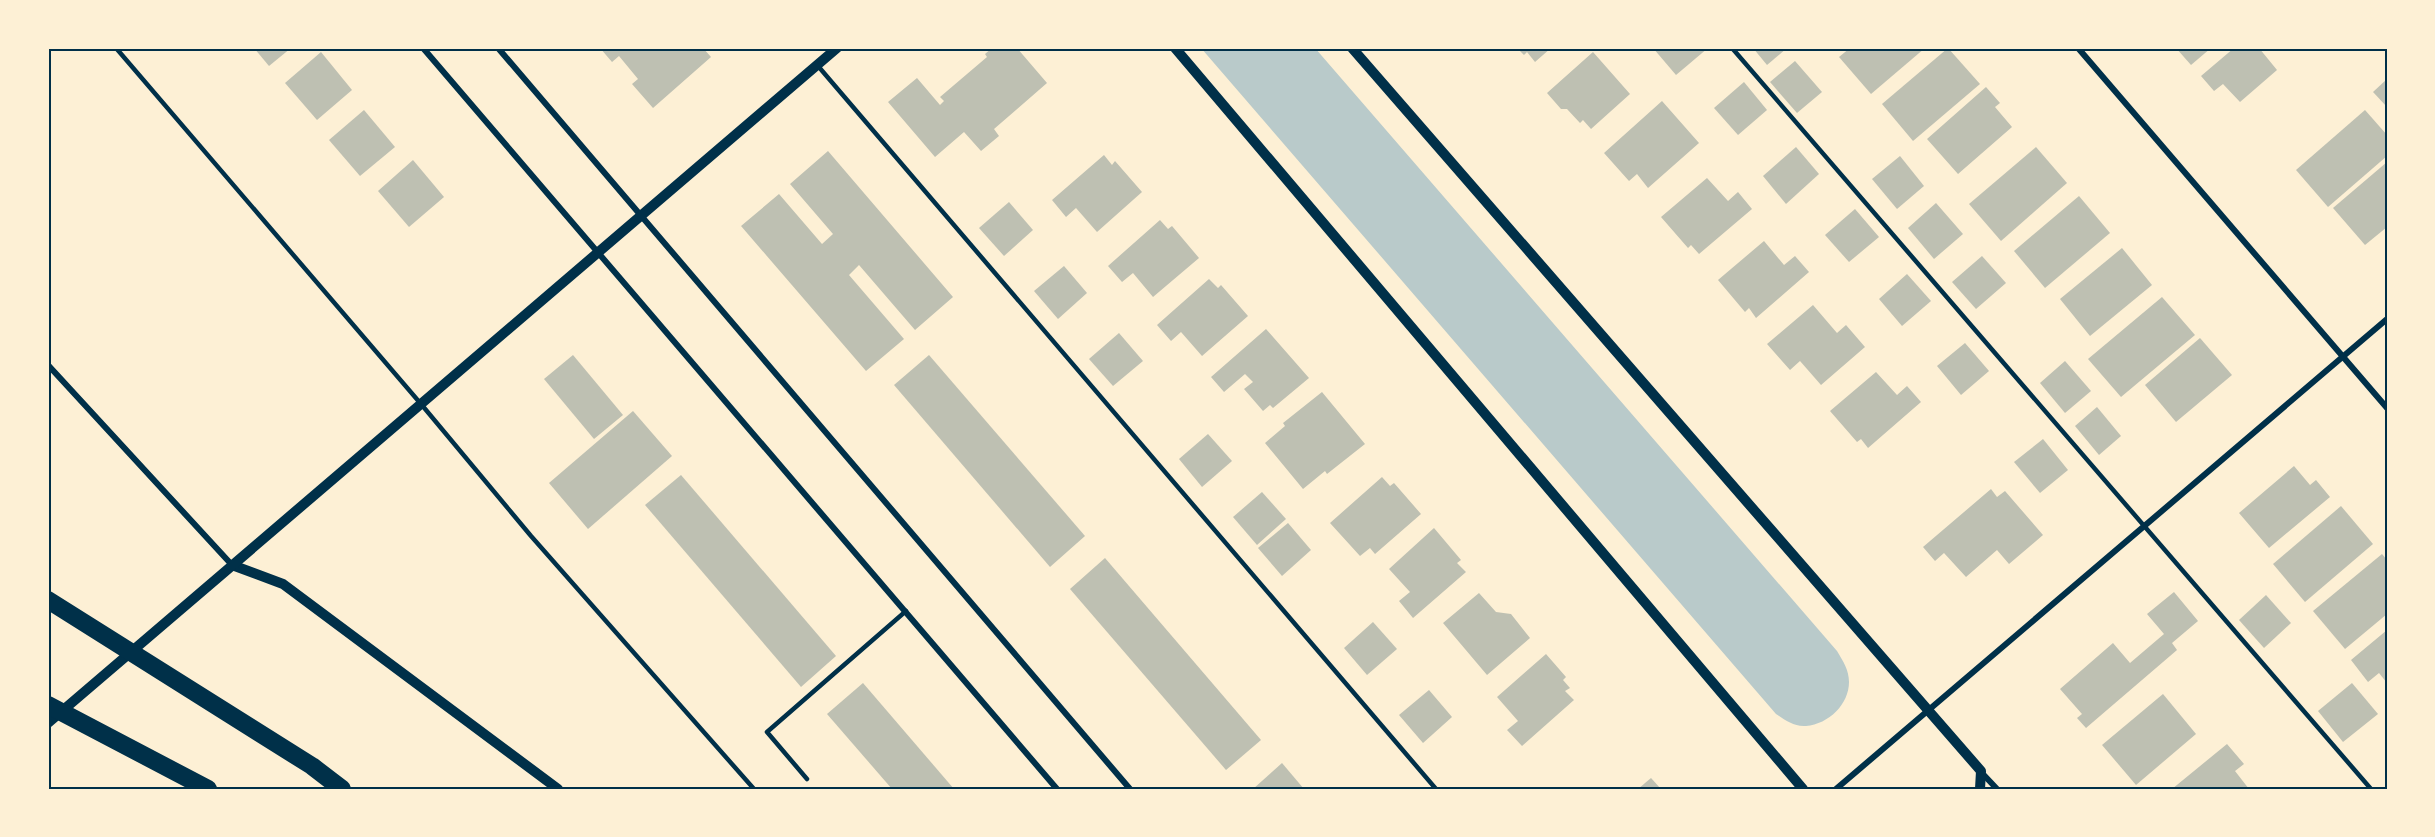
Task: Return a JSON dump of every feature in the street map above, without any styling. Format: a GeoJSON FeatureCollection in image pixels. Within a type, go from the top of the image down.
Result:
{"type":"FeatureCollection","features":[{"type":"Feature","properties":{"kind":"highway"},"geometry":{"type":"LineString","coordinates":[[48,600],[312,766],[342,789]]}},
{"type":"Feature","properties":{"kind":"highway"},"geometry":{"type":"LineString","coordinates":[[48,705],[208,789]]}},
{"type":"Feature","properties":{"kind":"street"},"geometry":{"type":"LineString","coordinates":[[423,48],[1057,789]]}},
{"type":"Feature","properties":{"kind":"street"},"geometry":{"type":"LineString","coordinates":[[498,48],[1130,789]]}},
{"type":"Feature","properties":{"kind":"street"},"geometry":{"type":"LineString","coordinates":[[48,723],[837,48]]}},
{"type":"Feature","properties":{"kind":"street"},"geometry":{"type":"LineString","coordinates":[[1175,48],[1803,789]]}},
{"type":"Feature","properties":{"kind":"street"},"geometry":{"type":"LineString","coordinates":[[1352,48],[1997,789]]}},
{"type":"Feature","properties":{"kind":"street"},"geometry":{"type":"LineString","coordinates":[[2078,48],[2387,408]]}},
{"type":"Feature","properties":{"kind":"street"},"geometry":{"type":"LineString","coordinates":[[1836,789],[2387,319]]}},
{"type":"Feature","properties":{"kind":"street"},"geometry":{"type":"LineString","coordinates":[[48,366],[232,565],[283,584],[558,789]]}},
{"type":"Feature","properties":{"kind":"street"},"geometry":{"type":"LineString","coordinates":[[1980,789],[1981,771]]}},
{"type":"Feature","properties":{"kind":"lane"},"geometry":{"type":"LineString","coordinates":[[116,48],[531,536],[754,789]]}},
{"type":"Feature","properties":{"kind":"lane"},"geometry":{"type":"LineString","coordinates":[[1732,48],[2371,789]]}},
{"type":"Feature","properties":{"kind":"lane"},"geometry":{"type":"LineString","coordinates":[[817,65],[1436,789]]}},
{"type":"Feature","properties":{"kind":"lane"},"geometry":{"type":"LineString","coordinates":[[807,779],[768,732],[906,611]]}},
{"type":"Feature","properties":{"kind":"shaded area"},"geometry":{"type":"Polygon","coordinates":[[[1201,48],[1315,48],[1837,651],[1847,670],[1849,682],[1846,698],[1836,712],[1822,721],[1806,726],[1786,721],[1776,714],[1201,48]]]}},
{"type":"Feature","properties":{"kind":"building"},"geometry":{"type":"Polygon","coordinates":[[[254,48],[291,48],[269,66],[254,48]]]}},
{"type":"Feature","properties":{"kind":"building"},"geometry":{"type":"Polygon","coordinates":[[[600,48],[703,48],[711,57],[653,108],[632,84],[638,79],[619,56],[612,62],[600,48]]]}},
{"type":"Feature","properties":{"kind":"building"},"geometry":{"type":"Polygon","coordinates":[[[992,48],[1017,48],[1047,83],[994,129],[999,136],[981,151],[964,132],[935,157],[888,102],[917,78],[940,105],[944,101],[940,97],[987,57],[985,54],[992,48]]]}},
{"type":"Feature","properties":{"kind":"building"},"geometry":{"type":"Polygon","coordinates":[[[1517,48],[1551,48],[1535,62],[1527,52],[1524,55],[1517,48]]]}},
{"type":"Feature","properties":{"kind":"building"},"geometry":{"type":"Polygon","coordinates":[[[1653,48],[1708,48],[1676,75],[1653,48]]]}},
{"type":"Feature","properties":{"kind":"building"},"geometry":{"type":"Polygon","coordinates":[[[1753,48],[1787,48],[1767,65],[1753,48]]]}},
{"type":"Feature","properties":{"kind":"building"},"geometry":{"type":"Polygon","coordinates":[[[1850,48],[1925,48],[1871,94],[1839,57],[1850,48]]]}},
{"type":"Feature","properties":{"kind":"building"},"geometry":{"type":"Polygon","coordinates":[[[1948,48],[1980,84],[1913,141],[1882,104],[1948,48]]]}},
{"type":"Feature","properties":{"kind":"building"},"geometry":{"type":"Polygon","coordinates":[[[2176,48],[2211,48],[2191,65],[2176,48]]]}},
{"type":"Feature","properties":{"kind":"building"},"geometry":{"type":"Polygon","coordinates":[[[2234,48],[2259,48],[2277,70],[2240,102],[2223,84],[2214,91],[2201,76],[2234,48]]]}},
{"type":"Feature","properties":{"kind":"building"},"geometry":{"type":"Polygon","coordinates":[[[321,52],[352,90],[317,120],[285,83],[321,52]]]}},
{"type":"Feature","properties":{"kind":"building"},"geometry":{"type":"Polygon","coordinates":[[[1593,52],[1630,94],[1591,129],[1583,120],[1580,123],[1567,109],[1561,109],[1547,93],[1593,52]]]}},
{"type":"Feature","properties":{"kind":"building"},"geometry":{"type":"Polygon","coordinates":[[[1795,61],[1822,92],[1797,113],[1770,82],[1795,61]]]}},
{"type":"Feature","properties":{"kind":"building"},"geometry":{"type":"Polygon","coordinates":[[[2387,79],[2387,107],[2373,92],[2387,79]]]}},
{"type":"Feature","properties":{"kind":"building"},"geometry":{"type":"Polygon","coordinates":[[[1744,82],[1767,110],[1738,135],[1714,108],[1744,82]]]}},
{"type":"Feature","properties":{"kind":"building"},"geometry":{"type":"Polygon","coordinates":[[[1986,87],[2000,103],[1995,107],[2012,127],[1958,174],[1927,139],[1986,87]]]}},
{"type":"Feature","properties":{"kind":"building"},"geometry":{"type":"Polygon","coordinates":[[[1662,101],[1699,143],[1648,188],[1637,174],[1629,181],[1604,153],[1662,101]]]}},
{"type":"Feature","properties":{"kind":"building"},"geometry":{"type":"Polygon","coordinates":[[[364,110],[395,147],[360,176],[329,140],[364,110]]]}},
{"type":"Feature","properties":{"kind":"building"},"geometry":{"type":"Polygon","coordinates":[[[2365,110],[2387,135],[2387,156],[2328,207],[2296,170],[2365,110]]]}},
{"type":"Feature","properties":{"kind":"building"},"geometry":{"type":"Polygon","coordinates":[[[1796,147],[1819,174],[1786,204],[1763,176],[1796,147]]]}},
{"type":"Feature","properties":{"kind":"building"},"geometry":{"type":"Polygon","coordinates":[[[2036,147],[2067,183],[2001,241],[1969,204],[2036,147]]]}},
{"type":"Feature","properties":{"kind":"building"},"geometry":{"type":"Polygon","coordinates":[[[828,151],[953,297],[915,330],[859,265],[849,275],[904,339],[866,371],[741,226],[779,194],[822,244],[833,234],[790,184],[828,151]]]}},
{"type":"Feature","properties":{"kind":"building"},"geometry":{"type":"Polygon","coordinates":[[[1104,155],[1112,165],[1115,161],[1142,192],[1097,232],[1076,208],[1066,217],[1052,200],[1104,155]]]}},
{"type":"Feature","properties":{"kind":"building"},"geometry":{"type":"Polygon","coordinates":[[[1900,156],[1924,186],[1897,209],[1872,179],[1900,156]]]}},
{"type":"Feature","properties":{"kind":"building"},"geometry":{"type":"Polygon","coordinates":[[[413,160],[444,197],[409,227],[378,191],[413,160]]]}},
{"type":"Feature","properties":{"kind":"building"},"geometry":{"type":"Polygon","coordinates":[[[2387,162],[2387,227],[2365,245],[2333,208],[2387,162]]]}},
{"type":"Feature","properties":{"kind":"building"},"geometry":{"type":"Polygon","coordinates":[[[1707,178],[1728,201],[1738,192],[1752,209],[1699,254],[1691,245],[1688,248],[1661,217],[1707,178]]]}},
{"type":"Feature","properties":{"kind":"building"},"geometry":{"type":"Polygon","coordinates":[[[2079,196],[2110,233],[2045,288],[2014,251],[2079,196]]]}},
{"type":"Feature","properties":{"kind":"building"},"geometry":{"type":"Polygon","coordinates":[[[1009,202],[1033,230],[1004,256],[979,228],[1009,202]]]}},
{"type":"Feature","properties":{"kind":"building"},"geometry":{"type":"Polygon","coordinates":[[[1936,203],[1963,234],[1934,259],[1908,228],[1936,203]]]}},
{"type":"Feature","properties":{"kind":"building"},"geometry":{"type":"Polygon","coordinates":[[[1855,209],[1879,237],[1849,262],[1825,235],[1855,209]]]}},
{"type":"Feature","properties":{"kind":"building"},"geometry":{"type":"Polygon","coordinates":[[[1160,220],[1168,229],[1172,226],[1199,258],[1153,297],[1133,273],[1122,282],[1108,266],[1160,220]]]}},
{"type":"Feature","properties":{"kind":"building"},"geometry":{"type":"Polygon","coordinates":[[[1764,241],[1784,265],[1795,256],[1809,272],[1756,318],[1749,308],[1745,312],[1718,280],[1764,241]]]}},
{"type":"Feature","properties":{"kind":"building"},"geometry":{"type":"Polygon","coordinates":[[[2122,248],[2152,285],[2090,336],[2060,299],[2122,248]]]}},
{"type":"Feature","properties":{"kind":"building"},"geometry":{"type":"Polygon","coordinates":[[[1982,256],[2006,283],[1976,309],[1952,282],[1982,256]]]}},
{"type":"Feature","properties":{"kind":"building"},"geometry":{"type":"Polygon","coordinates":[[[1064,266],[1087,293],[1058,319],[1034,291],[1064,266]]]}},
{"type":"Feature","properties":{"kind":"building"},"geometry":{"type":"Polygon","coordinates":[[[1907,274],[1931,301],[1902,326],[1879,299],[1907,274]]]}},
{"type":"Feature","properties":{"kind":"building"},"geometry":{"type":"Polygon","coordinates":[[[1209,279],[1218,288],[1221,285],[1248,316],[1202,356],[1181,332],[1171,341],[1157,325],[1209,279]]]}},
{"type":"Feature","properties":{"kind":"building"},"geometry":{"type":"Polygon","coordinates":[[[2162,297],[2195,335],[2121,397],[2088,359],[2162,297]]]}},
{"type":"Feature","properties":{"kind":"building"},"geometry":{"type":"Polygon","coordinates":[[[1813,305],[1837,333],[1846,325],[1865,347],[1821,385],[1800,361],[1790,370],[1767,344],[1813,305]]]}},
{"type":"Feature","properties":{"kind":"building"},"geometry":{"type":"Polygon","coordinates":[[[1266,329],[1309,378],[1273,408],[1270,405],[1263,411],[1244,389],[1253,382],[1245,374],[1224,392],[1211,377],[1266,329]]]}},
{"type":"Feature","properties":{"kind":"building"},"geometry":{"type":"Polygon","coordinates":[[[1119,333],[1143,361],[1113,386],[1089,359],[1119,333]]]}},
{"type":"Feature","properties":{"kind":"building"},"geometry":{"type":"Polygon","coordinates":[[[2200,338],[2232,375],[2176,422],[2145,385],[2200,338]]]}},
{"type":"Feature","properties":{"kind":"building"},"geometry":{"type":"Polygon","coordinates":[[[1965,343],[1989,371],[1961,395],[1937,366],[1965,343]]]}},
{"type":"Feature","properties":{"kind":"building"},"geometry":{"type":"Polygon","coordinates":[[[573,355],[623,415],[594,439],[544,379],[573,355]]]}},
{"type":"Feature","properties":{"kind":"building"},"geometry":{"type":"Polygon","coordinates":[[[929,355],[1085,536],[1050,567],[894,385],[929,355]]]}},
{"type":"Feature","properties":{"kind":"building"},"geometry":{"type":"Polygon","coordinates":[[[2065,361],[2091,391],[2065,413],[2040,383],[2065,361]]]}},
{"type":"Feature","properties":{"kind":"building"},"geometry":{"type":"Polygon","coordinates":[[[1876,372],[1897,395],[1907,386],[1921,402],[1868,448],[1861,439],[1857,442],[1830,411],[1876,372]]]}},
{"type":"Feature","properties":{"kind":"building"},"geometry":{"type":"Polygon","coordinates":[[[1322,392],[1365,444],[1327,474],[1325,471],[1303,489],[1265,443],[1285,426],[1283,423],[1322,392]]]}},
{"type":"Feature","properties":{"kind":"building"},"geometry":{"type":"Polygon","coordinates":[[[2097,407],[2121,436],[2099,455],[2075,426],[2097,407]]]}},
{"type":"Feature","properties":{"kind":"building"},"geometry":{"type":"Polygon","coordinates":[[[633,411],[672,456],[588,529],[549,483],[633,411]]]}},
{"type":"Feature","properties":{"kind":"building"},"geometry":{"type":"Polygon","coordinates":[[[1208,434],[1232,461],[1202,487],[1179,459],[1208,434]]]}},
{"type":"Feature","properties":{"kind":"building"},"geometry":{"type":"Polygon","coordinates":[[[2043,439],[2068,470],[2040,493],[2014,462],[2043,439]]]}},
{"type":"Feature","properties":{"kind":"building"},"geometry":{"type":"Polygon","coordinates":[[[2294,466],[2310,485],[2316,480],[2330,497],[2269,548],[2239,513],[2294,466]]]}},
{"type":"Feature","properties":{"kind":"building"},"geometry":{"type":"Polygon","coordinates":[[[681,475],[836,656],[801,687],[645,505],[681,475]]]}},
{"type":"Feature","properties":{"kind":"building"},"geometry":{"type":"Polygon","coordinates":[[[1382,477],[1390,486],[1394,483],[1421,514],[1375,554],[1370,548],[1360,556],[1330,523],[1382,477]]]}},
{"type":"Feature","properties":{"kind":"building"},"geometry":{"type":"Polygon","coordinates":[[[1991,489],[1997,497],[2005,491],[2043,535],[2009,564],[1997,550],[1966,577],[1944,553],[1935,561],[1923,547],[1991,489]]]}},
{"type":"Feature","properties":{"kind":"building"},"geometry":{"type":"Polygon","coordinates":[[[1262,492],[1286,519],[1257,545],[1233,517],[1262,492]]]}},
{"type":"Feature","properties":{"kind":"building"},"geometry":{"type":"Polygon","coordinates":[[[2341,506],[2373,544],[2305,602],[2273,564],[2341,506]]]}},
{"type":"Feature","properties":{"kind":"building"},"geometry":{"type":"Polygon","coordinates":[[[1288,523],[1311,550],[1282,576],[1258,548],[1288,523]]]}},
{"type":"Feature","properties":{"kind":"building"},"geometry":{"type":"Polygon","coordinates":[[[1434,528],[1461,560],[1457,563],[1466,572],[1413,618],[1399,601],[1410,592],[1389,569],[1434,528]]]}},
{"type":"Feature","properties":{"kind":"building"},"geometry":{"type":"Polygon","coordinates":[[[2382,554],[2387,560],[2387,614],[2345,649],[2313,611],[2382,554]]]}},
{"type":"Feature","properties":{"kind":"building"},"geometry":{"type":"Polygon","coordinates":[[[1105,558],[1261,740],[1226,770],[1070,589],[1105,558]]]}},
{"type":"Feature","properties":{"kind":"building"},"geometry":{"type":"Polygon","coordinates":[[[2174,592],[2198,621],[2172,643],[2177,650],[2086,728],[2077,718],[2082,714],[2060,689],[2113,643],[2130,663],[2164,634],[2147,614],[2174,592]]]}},
{"type":"Feature","properties":{"kind":"building"},"geometry":{"type":"Polygon","coordinates":[[[1479,593],[1496,612],[1511,614],[1530,638],[1487,675],[1443,623],[1479,593]]]}},
{"type":"Feature","properties":{"kind":"building"},"geometry":{"type":"Polygon","coordinates":[[[2266,595],[2291,623],[2264,648],[2239,620],[2266,595]]]}},
{"type":"Feature","properties":{"kind":"building"},"geometry":{"type":"Polygon","coordinates":[[[1373,622],[1397,649],[1367,675],[1344,648],[1373,622]]]}},
{"type":"Feature","properties":{"kind":"building"},"geometry":{"type":"Polygon","coordinates":[[[2387,630],[2387,683],[2379,673],[2368,682],[2351,660],[2387,630]]]}},
{"type":"Feature","properties":{"kind":"building"},"geometry":{"type":"Polygon","coordinates":[[[1546,654],[1566,677],[1563,680],[1570,688],[1565,691],[1574,700],[1522,746],[1507,730],[1518,721],[1497,697],[1546,654]]]}},
{"type":"Feature","properties":{"kind":"building"},"geometry":{"type":"Polygon","coordinates":[[[863,683],[954,789],[892,789],[827,714],[863,683]]]}},
{"type":"Feature","properties":{"kind":"building"},"geometry":{"type":"Polygon","coordinates":[[[2352,683],[2378,714],[2343,742],[2318,711],[2352,683]]]}},
{"type":"Feature","properties":{"kind":"building"},"geometry":{"type":"Polygon","coordinates":[[[1429,690],[1452,717],[1423,743],[1399,715],[1429,690]]]}},
{"type":"Feature","properties":{"kind":"building"},"geometry":{"type":"Polygon","coordinates":[[[2163,694],[2196,734],[2136,785],[2102,745],[2163,694]]]}},
{"type":"Feature","properties":{"kind":"building"},"geometry":{"type":"Polygon","coordinates":[[[2227,744],[2244,764],[2235,771],[2249,789],[2172,789],[2227,744]]]}},
{"type":"Feature","properties":{"kind":"building"},"geometry":{"type":"Polygon","coordinates":[[[1282,763],[1304,789],[1253,789],[1282,763]]]}},
{"type":"Feature","properties":{"kind":"building"},"geometry":{"type":"Polygon","coordinates":[[[1651,778],[1661,789],[1638,789],[1651,778]]]}}]}
